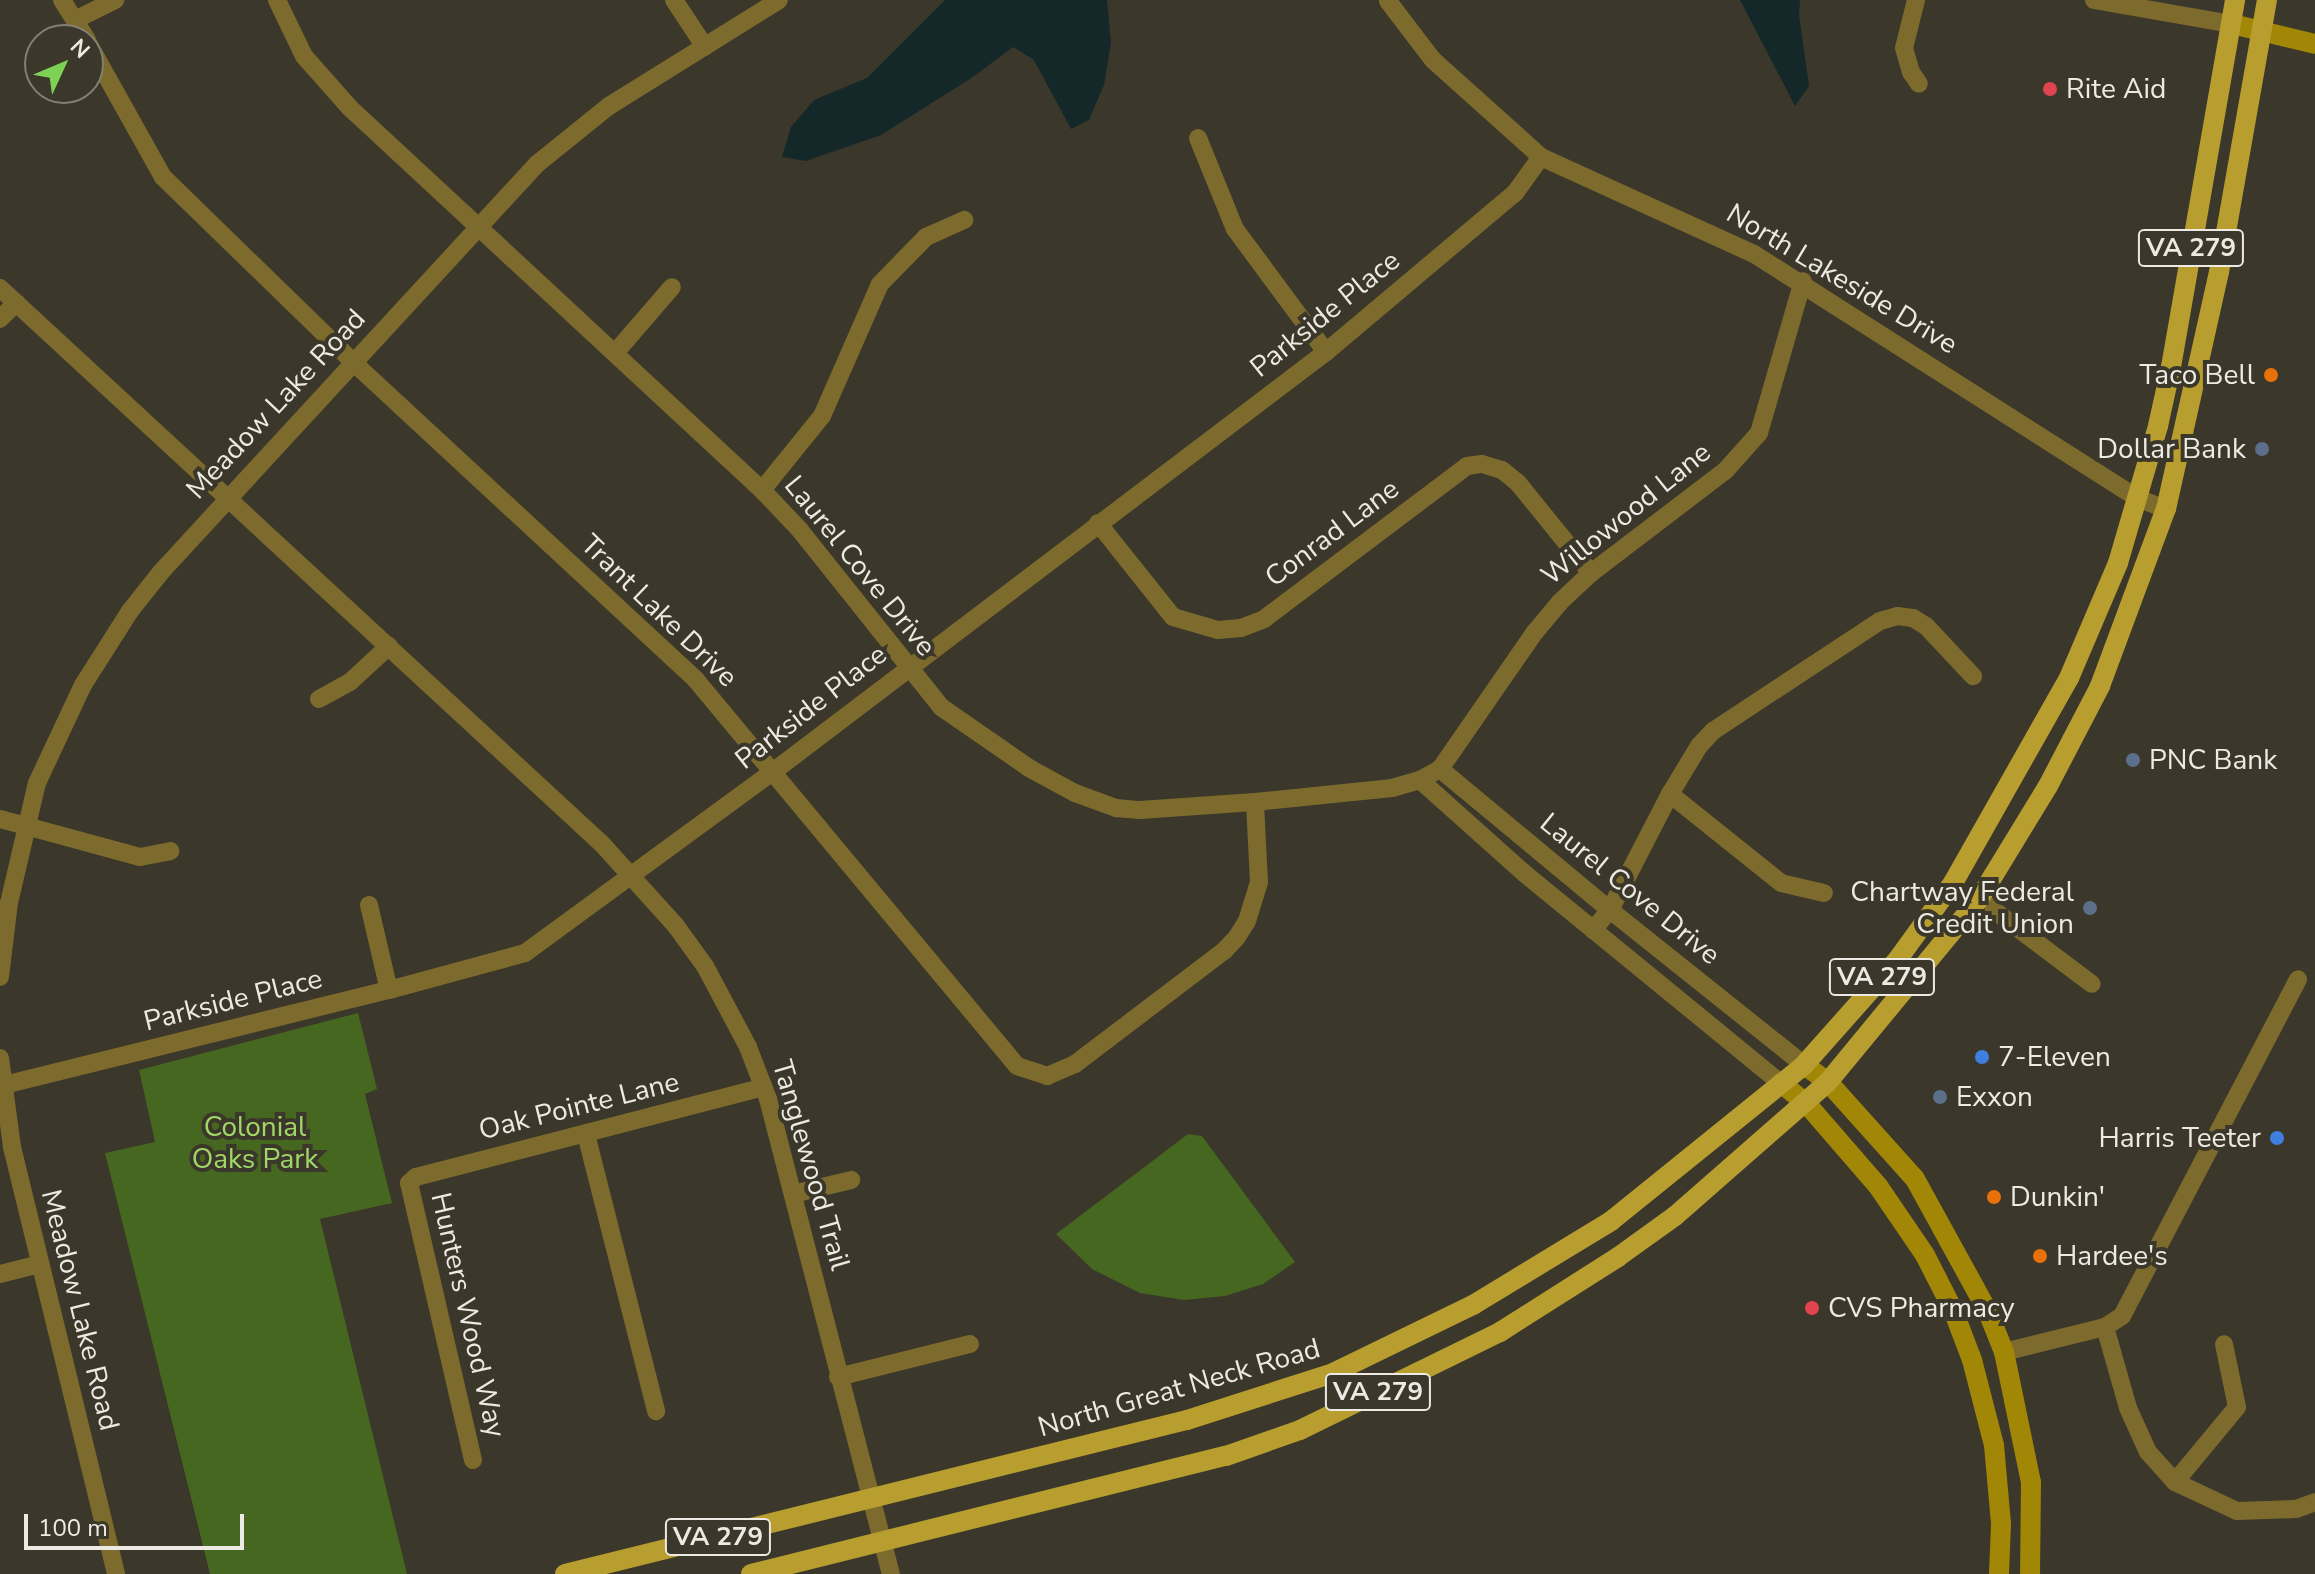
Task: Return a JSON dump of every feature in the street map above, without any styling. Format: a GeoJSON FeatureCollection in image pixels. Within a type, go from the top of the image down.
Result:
{"type":"FeatureCollection","features":[{"type":"Feature","properties":{"kind":"main road","name":"North Great Neck Road"},"geometry":{"type":"LineString","coordinates":[[565,1574],[1187,1420],[1333,1373],[1473,1305],[1611,1221],[1804,1065],[1898,959],[1953,883],[2069,678],[2118,563],[2171,367],[2235,0]]}},
{"type":"Feature","properties":{"kind":"main road","name":"VA 279"},"geometry":{"type":"LineString","coordinates":[[751,1574],[1226,1456],[1300,1430],[1500,1332],[1618,1257],[1675,1216],[1828,1082],[1979,899],[2048,786],[2100,686],[2166,509],[2219,272],[2267,0]]}},
{"type":"Feature","properties":{"kind":"main road"},"geometry":{"type":"LineString","coordinates":[[2232,24],[2315,44]]}},
{"type":"Feature","properties":{"kind":"main road"},"geometry":{"type":"LineString","coordinates":[[1804,1065],[1828,1082],[1915,1179],[1969,1272],[2004,1352],[2031,1482],[2030,1574]]}},
{"type":"Feature","properties":{"kind":"main road"},"geometry":{"type":"LineString","coordinates":[[1781,1083],[1806,1103],[1878,1186],[1925,1255],[1953,1310],[1972,1360],[1994,1445],[2001,1524],[1999,1574]]}},
{"type":"Feature","properties":{"kind":"street","name":"Trant Lake Drive"},"geometry":{"type":"LineString","coordinates":[[62,0],[77,24]]}},
{"type":"Feature","properties":{"kind":"street"},"geometry":{"type":"LineString","coordinates":[[75,20],[115,0]]}},
{"type":"Feature","properties":{"kind":"street","name":"Laurel Cove Drive"},"geometry":{"type":"LineString","coordinates":[[277,0],[295,41],[318,75],[762,490],[799,529],[932,699],[963,726],[1029,768],[1097,803],[1140,810],[1392,788],[1420,780],[1440,769],[1804,1065]]}},
{"type":"Feature","properties":{"kind":"street"},"geometry":{"type":"LineString","coordinates":[[674,0],[705,47]]}},
{"type":"Feature","properties":{"kind":"street","name":"Meadow Lake Road"},"geometry":{"type":"LineString","coordinates":[[0,977],[9,903],[24,826],[37,783],[58,733],[112,638],[161,572],[227,497],[565,138],[609,106],[779,0]]}},
{"type":"Feature","properties":{"kind":"street"},"geometry":{"type":"LineString","coordinates":[[1916,0],[1904,48],[1911,72],[1919,84]]}},
{"type":"Feature","properties":{"kind":"street"},"geometry":{"type":"LineString","coordinates":[[2094,0],[2232,24]]}},
{"type":"Feature","properties":{"kind":"street","name":"North Lakeside Drive"},"geometry":{"type":"LineString","coordinates":[[1388,1],[1433,60],[1541,157],[1711,232],[1803,281],[2137,498],[2166,509]]}},
{"type":"Feature","properties":{"kind":"street","name":"Trant Lake Drive"},"geometry":{"type":"LineString","coordinates":[[104,71],[163,177],[354,363],[696,680],[1017,1066],[1031,1072],[1058,1074],[1213,960],[1237,937],[1254,903],[1260,856],[1255,802]]}},
{"type":"Feature","properties":{"kind":"street"},"geometry":{"type":"LineString","coordinates":[[1198,138],[1235,229],[1326,352]]}},
{"type":"Feature","properties":{"kind":"street","name":"Parkside Place"},"geometry":{"type":"LineString","coordinates":[[1,1086],[389,990],[525,953],[774,771],[1326,352],[1515,193],[1541,157]]}},
{"type":"Feature","properties":{"kind":"street"},"geometry":{"type":"LineString","coordinates":[[762,490],[822,416],[880,284],[926,237],[964,220]]}},
{"type":"Feature","properties":{"kind":"street","name":"Willowood Lane"},"geometry":{"type":"LineString","coordinates":[[1440,769],[1535,632],[1591,573],[1725,471],[1759,433],[1803,281]]}},
{"type":"Feature","properties":{"kind":"street"},"geometry":{"type":"LineString","coordinates":[[615,353],[672,287]]}},
{"type":"Feature","properties":{"kind":"street","name":"Tanglewood Trail"},"geometry":{"type":"LineString","coordinates":[[0,288],[634,876],[705,966],[735,1020],[764,1087],[891,1574]]}},
{"type":"Feature","properties":{"kind":"street"},"geometry":{"type":"LineString","coordinates":[[0,319],[16,303]]}},
{"type":"Feature","properties":{"kind":"street","name":"Conrad Lane"},"geometry":{"type":"LineString","coordinates":[[1098,523],[1173,617],[1193,626],[1218,630],[1241,628],[1264,619],[1467,466],[1482,464],[1502,470],[1518,483],[1591,573]]}},
{"type":"Feature","properties":{"kind":"street"},"geometry":{"type":"LineString","coordinates":[[1593,930],[1610,910],[1670,794],[1699,746],[1713,731],[1880,621],[1897,616],[1913,618],[1926,626],[1973,676]]}},
{"type":"Feature","properties":{"kind":"street"},"geometry":{"type":"LineString","coordinates":[[319,699],[350,682],[389,646]]}},
{"type":"Feature","properties":{"kind":"street","name":"Laurel Cove Drive"},"geometry":{"type":"LineString","coordinates":[[1420,780],[1593,930],[1781,1083]]}},
{"type":"Feature","properties":{"kind":"street"},"geometry":{"type":"LineString","coordinates":[[1670,794],[1781,883],[1824,893]]}},
{"type":"Feature","properties":{"kind":"street"},"geometry":{"type":"LineString","coordinates":[[0,819],[140,857],[170,851]]}},
{"type":"Feature","properties":{"kind":"street"},"geometry":{"type":"LineString","coordinates":[[1979,899],[2092,984]]}},
{"type":"Feature","properties":{"kind":"street"},"geometry":{"type":"LineString","coordinates":[[369,905],[389,990]]}},
{"type":"Feature","properties":{"kind":"street"},"geometry":{"type":"LineString","coordinates":[[2004,1352],[2105,1327],[2122,1316],[2298,979]]}},
{"type":"Feature","properties":{"kind":"street","name":"Meadow Lake Road"},"geometry":{"type":"LineString","coordinates":[[0,1058],[1,1086],[12,1147],[116,1574]]}},
{"type":"Feature","properties":{"kind":"street","name":"Oak Pointe Lane"},"geometry":{"type":"LineString","coordinates":[[409,1183],[416,1177],[764,1087]]}},
{"type":"Feature","properties":{"kind":"street"},"geometry":{"type":"LineString","coordinates":[[586,1134],[656,1411]]}},
{"type":"Feature","properties":{"kind":"street"},"geometry":{"type":"LineString","coordinates":[[793,1194],[851,1180]]}},
{"type":"Feature","properties":{"kind":"street","name":"Hunters Wood Way"},"geometry":{"type":"LineString","coordinates":[[409,1183],[473,1460]]}},
{"type":"Feature","properties":{"kind":"street"},"geometry":{"type":"LineString","coordinates":[[0,1274],[40,1264]]}},
{"type":"Feature","properties":{"kind":"street"},"geometry":{"type":"LineString","coordinates":[[2105,1327],[2136,1406],[2148,1452],[2175,1482],[2237,1511],[2296,1509],[2315,1502]]}},
{"type":"Feature","properties":{"kind":"street"},"geometry":{"type":"LineString","coordinates":[[838,1377],[970,1344]]}},
{"type":"Feature","properties":{"kind":"street"},"geometry":{"type":"LineString","coordinates":[[2175,1482],[2237,1407],[2224,1344]]}},
{"type":"Feature","properties":{"kind":"green space","name":"Colonial Oaks Park"},"geometry":{"type":"Polygon","coordinates":[[[358,1013],[377,1089],[365,1094],[392,1203],[320,1219],[407,1574],[210,1574],[105,1153],[155,1142],[139,1070],[358,1013]]]}},
{"type":"Feature","properties":{"kind":"green space"},"geometry":{"type":"Polygon","coordinates":[[[1188,1134],[1202,1136],[1295,1262],[1263,1284],[1225,1296],[1184,1300],[1140,1293],[1092,1269],[1056,1234],[1188,1134]]]}},
{"type":"Feature","properties":{"kind":"water"},"geometry":{"type":"Polygon","coordinates":[[[945,0],[1107,0],[1111,43],[1104,85],[1089,120],[1071,129],[1034,60],[1013,47],[973,77],[881,135],[806,161],[782,157],[791,127],[814,100],[867,78],[945,0]]]}},
{"type":"Feature","properties":{"kind":"water"},"geometry":{"type":"Polygon","coordinates":[[[1740,0],[1800,0],[1799,15],[1809,86],[1795,106],[1740,0]]]}},
{"type":"Feature","properties":{"kind":"place","name":"Rite Aid"},"geometry":{"type":"Point","coordinates":[2050,89]}},
{"type":"Feature","properties":{"kind":"place","name":"Taco Bell"},"geometry":{"type":"Point","coordinates":[2271,375]}},
{"type":"Feature","properties":{"kind":"place","name":"Dollar Bank"},"geometry":{"type":"Point","coordinates":[2262,449]}},
{"type":"Feature","properties":{"kind":"place","name":"PNC Bank"},"geometry":{"type":"Point","coordinates":[2133,760]}},
{"type":"Feature","properties":{"kind":"place","name":"Chartway Federal Credit Union"},"geometry":{"type":"Point","coordinates":[2090,908]}},
{"type":"Feature","properties":{"kind":"place","name":"7-Eleven"},"geometry":{"type":"Point","coordinates":[1982,1057]}},
{"type":"Feature","properties":{"kind":"place","name":"Exxon"},"geometry":{"type":"Point","coordinates":[1940,1097]}},
{"type":"Feature","properties":{"kind":"place","name":"Harris Teeter"},"geometry":{"type":"Point","coordinates":[2277,1138]}},
{"type":"Feature","properties":{"kind":"place","name":"Dunkin'"},"geometry":{"type":"Point","coordinates":[1994,1197]}},
{"type":"Feature","properties":{"kind":"place","name":"Hardee's"},"geometry":{"type":"Point","coordinates":[2040,1256]}},
{"type":"Feature","properties":{"kind":"place","name":"CVS Pharmacy"},"geometry":{"type":"Point","coordinates":[1812,1308]}}]}
